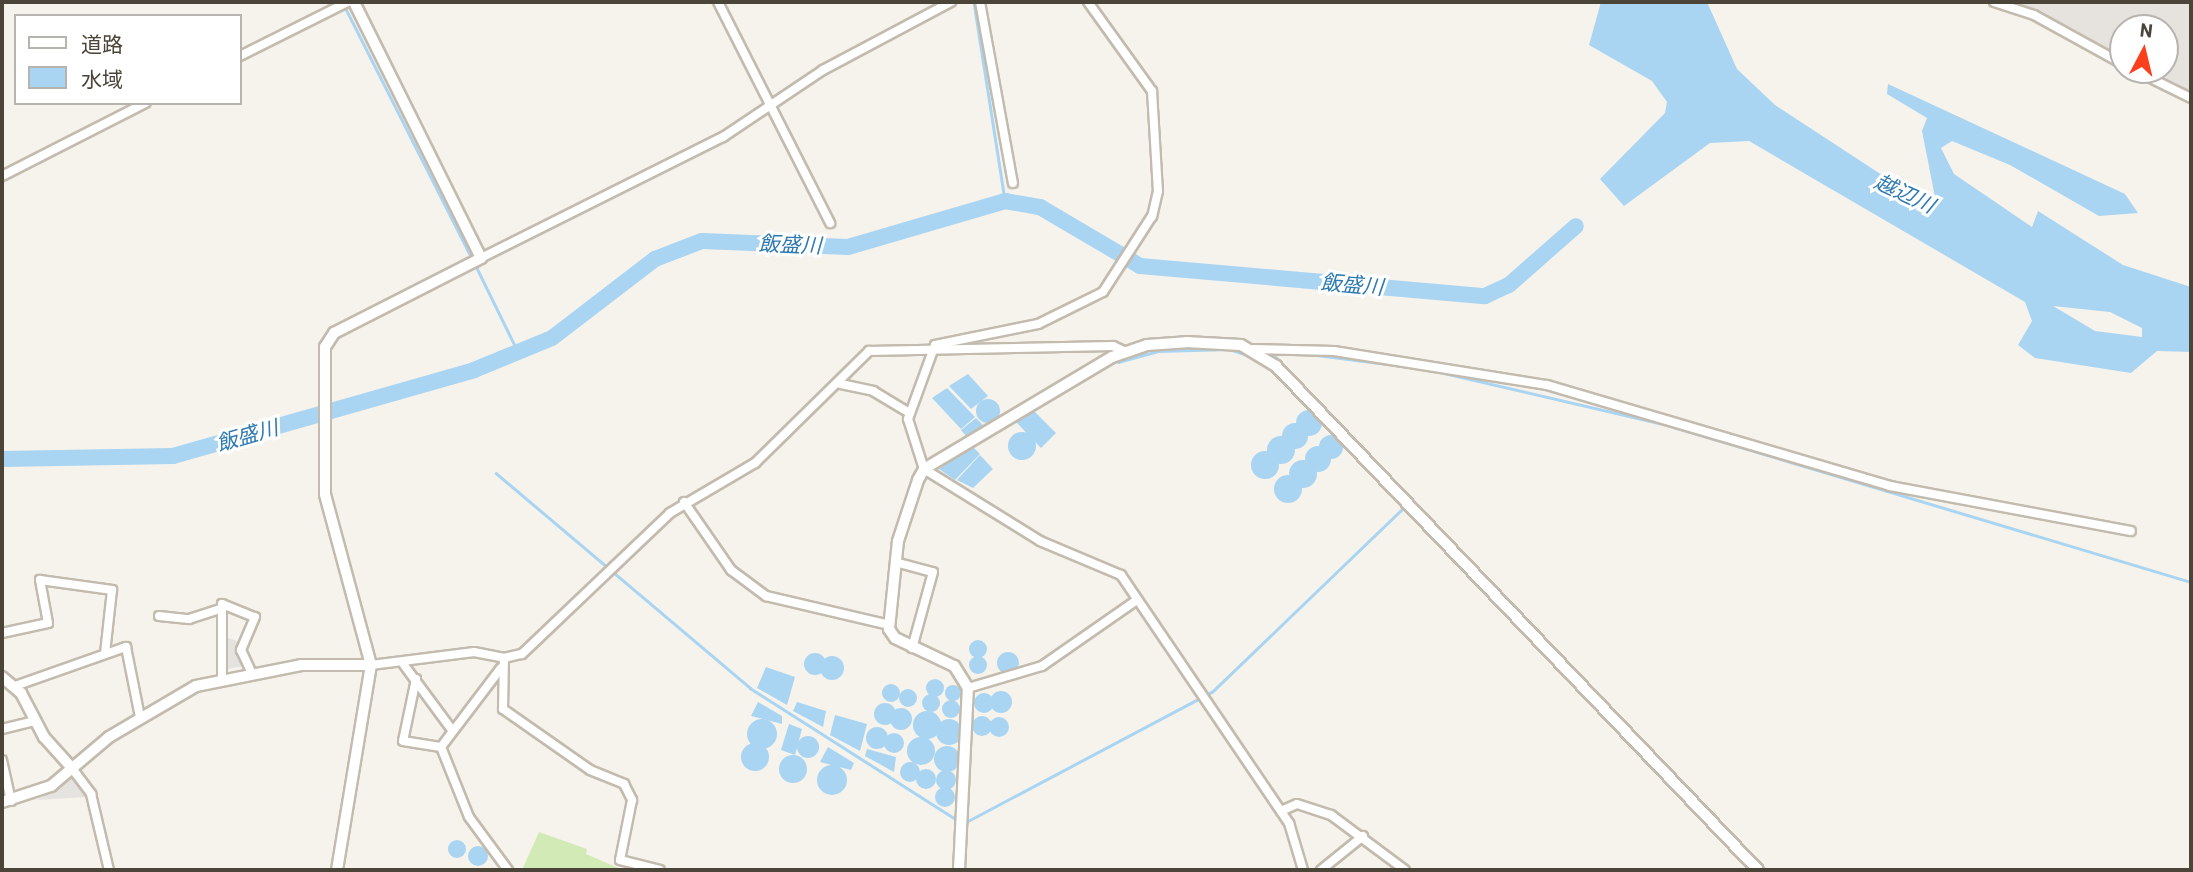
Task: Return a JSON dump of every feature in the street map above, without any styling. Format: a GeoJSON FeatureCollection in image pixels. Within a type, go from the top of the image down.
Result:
{"type":"FeatureCollection","features":[{"type":"Feature","properties":{"kind":"street"},"geometry":{"type":"LineString","coordinates":[[242,55],[348,2]]}},
{"type":"Feature","properties":{"kind":"street"},"geometry":{"type":"LineString","coordinates":[[354,2],[481,258]]}},
{"type":"Feature","properties":{"kind":"street"},"geometry":{"type":"LineString","coordinates":[[718,2],[830,223]]}},
{"type":"Feature","properties":{"kind":"street"},"geometry":{"type":"LineString","coordinates":[[337,870],[371,665],[364,626],[331,533],[321,434],[325,347],[334,333],[723,137],[771,103],[951,2]]}},
{"type":"Feature","properties":{"kind":"street"},"geometry":{"type":"LineString","coordinates":[[980,2],[1013,183]]}},
{"type":"Feature","properties":{"kind":"street"},"geometry":{"type":"LineString","coordinates":[[959,870],[968,688],[954,666],[895,638],[890,625],[895,562],[924,469],[906,411],[935,345],[1038,324],[1103,292],[1117,276],[1139,241],[1158,191],[1152,91],[1088,2]]}},
{"type":"Feature","properties":{"kind":"street"},"geometry":{"type":"LineString","coordinates":[[1994,2],[2034,15],[2109,56]]}},
{"type":"Feature","properties":{"kind":"street"},"geometry":{"type":"LineString","coordinates":[[2164,84],[2191,97]]}},
{"type":"Feature","properties":{"kind":"street"},"geometry":{"type":"LineString","coordinates":[[2,176],[141,105]]}},
{"type":"Feature","properties":{"kind":"street"},"geometry":{"type":"LineString","coordinates":[[924,469],[1126,352],[1186,342],[1253,349],[1334,351],[1547,385],[1890,486],[2131,531]]}},
{"type":"Feature","properties":{"kind":"street"},"geometry":{"type":"LineString","coordinates":[[508,870],[451,784],[441,747],[503,663],[534,644],[684,502],[755,463],[841,384],[869,351],[1113,346],[1126,352]]}},
{"type":"Feature","properties":{"kind":"street"},"geometry":{"type":"LineString","coordinates":[[1253,349],[1276,366],[1758,870]]}},
{"type":"Feature","properties":{"kind":"street"},"geometry":{"type":"LineString","coordinates":[[841,384],[873,391],[906,411]]}},
{"type":"Feature","properties":{"kind":"street"},"geometry":{"type":"LineString","coordinates":[[924,469],[1040,541],[1115,570],[1281,811],[1303,870]]}},
{"type":"Feature","properties":{"kind":"street"},"geometry":{"type":"LineString","coordinates":[[684,502],[731,570],[757,591],[780,602],[838,608],[890,625]]}},
{"type":"Feature","properties":{"kind":"street"},"geometry":{"type":"LineString","coordinates":[[895,562],[933,572],[912,648]]}},
{"type":"Feature","properties":{"kind":"street"},"geometry":{"type":"LineString","coordinates":[[2,633],[48,623],[40,580],[112,590],[105,653]]}},
{"type":"Feature","properties":{"kind":"street"},"geometry":{"type":"LineString","coordinates":[[968,688],[1042,666],[1137,600]]}},
{"type":"Feature","properties":{"kind":"street"},"geometry":{"type":"LineString","coordinates":[[159,616],[189,619],[222,608],[255,617],[241,650],[251,671]]}},
{"type":"Feature","properties":{"kind":"street"},"geometry":{"type":"LineString","coordinates":[[222,608],[222,677]]}},
{"type":"Feature","properties":{"kind":"street"},"geometry":{"type":"LineString","coordinates":[[15,686],[126,647],[139,717]]}},
{"type":"Feature","properties":{"kind":"street"},"geometry":{"type":"LineString","coordinates":[[2,760],[6,801],[41,792],[139,717],[222,677],[251,671],[404,665],[474,652],[503,663]]}},
{"type":"Feature","properties":{"kind":"street"},"geometry":{"type":"LineString","coordinates":[[503,663],[503,709],[628,789],[631,809],[620,860],[660,870]]}},
{"type":"Feature","properties":{"kind":"street"},"geometry":{"type":"LineString","coordinates":[[404,665],[452,730]]}},
{"type":"Feature","properties":{"kind":"street"},"geometry":{"type":"LineString","coordinates":[[2,677],[15,686],[35,721],[91,794],[109,870]]}},
{"type":"Feature","properties":{"kind":"street"},"geometry":{"type":"LineString","coordinates":[[416,679],[402,741],[441,747]]}},
{"type":"Feature","properties":{"kind":"street"},"geometry":{"type":"LineString","coordinates":[[2,729],[35,721]]}},
{"type":"Feature","properties":{"kind":"street"},"geometry":{"type":"LineString","coordinates":[[1281,811],[1305,806],[1363,836],[1405,870]]}},
{"type":"Feature","properties":{"kind":"street"},"geometry":{"type":"LineString","coordinates":[[1321,870],[1363,836]]}},
{"type":"Feature","properties":{"kind":"shaded area"},"geometry":{"type":"Polygon","coordinates":[[[2009,2],[2191,2],[2191,92],[2175,84],[2179,84],[2179,14],[2109,14],[2109,51],[2036,10],[2009,2]]]}},
{"type":"Feature","properties":{"kind":"shaded area"},"geometry":{"type":"Polygon","coordinates":[[[226,637],[242,643],[245,666],[226,669],[226,637]]]}},
{"type":"Feature","properties":{"kind":"shaded area"},"geometry":{"type":"Polygon","coordinates":[[[68,775],[86,797],[37,800],[46,795],[68,775]]]}},
{"type":"Feature","properties":{"kind":"green space"},"geometry":{"type":"Polygon","coordinates":[[[539,832],[587,849],[586,854],[623,870],[522,870],[539,832]]]}},
{"type":"Feature","properties":{"kind":"water","name":"越辺川"},"geometry":{"type":"Polygon","coordinates":[[[1601,2],[1707,2],[1737,69],[1775,105],[1885,177],[1935,197],[1922,131],[1927,118],[1887,94],[1888,84],[2125,194],[2138,213],[2099,216],[2010,165],[1952,141],[1941,148],[1954,174],[2032,227],[2038,211],[2123,265],[2191,287],[2191,352],[2157,351],[2131,373],[2035,358],[2018,345],[2032,321],[2025,302],[1749,141],[1710,143],[1624,206],[1600,179],[1665,113],[1667,102],[1652,81],[1589,45],[1601,2]],[[2053,306],[2095,331],[2142,337],[2142,328],[2110,312],[2053,306]]]}},
{"type":"Feature","properties":{"kind":"water"},"geometry":{"type":"Polygon","coordinates":[[[968,374],[988,396],[971,409],[949,386],[968,374]]]}},
{"type":"Feature","properties":{"kind":"water"},"geometry":{"type":"Polygon","coordinates":[[[947,388],[975,417],[961,429],[932,398],[947,388]]]}},
{"type":"Feature","properties":{"kind":"water"},"geometry":{"type":"Polygon","coordinates":[[[988,399],[997,402],[1000,411],[997,420],[988,423],[979,420],[976,411],[979,402],[988,399]]]}},
{"type":"Feature","properties":{"kind":"water"},"geometry":{"type":"Polygon","coordinates":[[[1033,410],[1056,433],[1041,448],[1015,421],[1033,410]]]}},
{"type":"Feature","properties":{"kind":"water"},"geometry":{"type":"Polygon","coordinates":[[[1309,410],[1318,414],[1322,423],[1318,432],[1309,436],[1300,432],[1296,423],[1300,414],[1309,410]]]}},
{"type":"Feature","properties":{"kind":"water"},"geometry":{"type":"Polygon","coordinates":[[[976,418],[985,427],[967,437],[961,430],[976,418]]]}},
{"type":"Feature","properties":{"kind":"water"},"geometry":{"type":"Polygon","coordinates":[[[1295,423],[1304,427],[1308,436],[1304,445],[1295,449],[1286,445],[1282,436],[1286,427],[1295,423]]]}},
{"type":"Feature","properties":{"kind":"water"},"geometry":{"type":"Polygon","coordinates":[[[1022,432],[1032,436],[1036,446],[1032,456],[1022,460],[1012,456],[1008,446],[1012,436],[1022,432]]]}},
{"type":"Feature","properties":{"kind":"water"},"geometry":{"type":"Polygon","coordinates":[[[1331,435],[1340,438],[1343,447],[1340,456],[1331,459],[1322,456],[1319,447],[1322,438],[1331,435]]]}},
{"type":"Feature","properties":{"kind":"water"},"geometry":{"type":"Polygon","coordinates":[[[1281,436],[1291,440],[1295,450],[1291,460],[1281,464],[1271,460],[1267,450],[1271,440],[1281,436]]]}},
{"type":"Feature","properties":{"kind":"water"},"geometry":{"type":"Polygon","coordinates":[[[1318,446],[1327,450],[1331,459],[1327,468],[1318,472],[1309,468],[1305,459],[1309,450],[1318,446]]]}},
{"type":"Feature","properties":{"kind":"water"},"geometry":{"type":"Polygon","coordinates":[[[973,447],[980,454],[955,480],[939,469],[973,447]]]}},
{"type":"Feature","properties":{"kind":"water"},"geometry":{"type":"Polygon","coordinates":[[[1265,451],[1275,455],[1279,465],[1275,475],[1265,479],[1255,475],[1251,465],[1255,455],[1265,451]]]}},
{"type":"Feature","properties":{"kind":"water"},"geometry":{"type":"Polygon","coordinates":[[[980,455],[993,469],[973,488],[957,480],[980,455]]]}},
{"type":"Feature","properties":{"kind":"water"},"geometry":{"type":"Polygon","coordinates":[[[1303,460],[1313,464],[1317,474],[1313,484],[1303,488],[1293,484],[1289,474],[1293,464],[1303,460]]]}},
{"type":"Feature","properties":{"kind":"water"},"geometry":{"type":"Polygon","coordinates":[[[1288,475],[1298,479],[1302,489],[1298,499],[1288,503],[1278,499],[1274,489],[1278,479],[1288,475]]]}},
{"type":"Feature","properties":{"kind":"water"},"geometry":{"type":"Polygon","coordinates":[[[978,640],[984,643],[987,649],[984,655],[978,658],[972,655],[969,649],[972,643],[978,640]]]}},
{"type":"Feature","properties":{"kind":"water"},"geometry":{"type":"Polygon","coordinates":[[[1008,652],[1016,655],[1019,663],[1016,671],[1008,674],[1000,671],[997,663],[1000,655],[1008,652]]]}},
{"type":"Feature","properties":{"kind":"water"},"geometry":{"type":"Polygon","coordinates":[[[815,653],[823,656],[826,664],[823,672],[815,675],[807,672],[804,664],[807,656],[815,653]]]}},
{"type":"Feature","properties":{"kind":"water"},"geometry":{"type":"Polygon","coordinates":[[[832,656],[840,660],[844,668],[840,676],[832,680],[824,676],[820,668],[824,660],[832,656]]]}},
{"type":"Feature","properties":{"kind":"water"},"geometry":{"type":"Polygon","coordinates":[[[974,656],[982,656],[987,665],[985,672],[974,674],[969,669],[969,661],[974,656]]]}},
{"type":"Feature","properties":{"kind":"water"},"geometry":{"type":"Polygon","coordinates":[[[766,667],[795,677],[787,705],[757,688],[766,667]]]}},
{"type":"Feature","properties":{"kind":"water"},"geometry":{"type":"Polygon","coordinates":[[[935,679],[941,682],[944,688],[941,694],[935,697],[929,694],[926,688],[929,682],[935,679]]]}},
{"type":"Feature","properties":{"kind":"water"},"geometry":{"type":"Polygon","coordinates":[[[891,684],[897,687],[900,693],[897,699],[891,702],[885,699],[882,693],[885,687],[891,684]]]}},
{"type":"Feature","properties":{"kind":"water"},"geometry":{"type":"Polygon","coordinates":[[[950,685],[956,685],[961,693],[959,699],[950,701],[945,696],[945,690],[950,685]]]}},
{"type":"Feature","properties":{"kind":"water"},"geometry":{"type":"Polygon","coordinates":[[[908,689],[914,692],[917,698],[914,704],[908,707],[902,704],[899,698],[902,692],[908,689]]]}},
{"type":"Feature","properties":{"kind":"water"},"geometry":{"type":"Polygon","coordinates":[[[1001,691],[1009,694],[1012,702],[1009,710],[1001,713],[993,710],[990,702],[993,694],[1001,691]]]}},
{"type":"Feature","properties":{"kind":"water"},"geometry":{"type":"Polygon","coordinates":[[[984,693],[991,696],[994,703],[991,710],[984,713],[977,710],[974,703],[977,696],[984,693]]]}},
{"type":"Feature","properties":{"kind":"water"},"geometry":{"type":"Polygon","coordinates":[[[931,694],[937,697],[940,703],[937,709],[931,712],[925,709],[922,703],[925,697],[931,694]]]}},
{"type":"Feature","properties":{"kind":"water"},"geometry":{"type":"Polygon","coordinates":[[[947,700],[955,700],[960,709],[958,716],[947,718],[942,713],[942,705],[947,700]]]}},
{"type":"Feature","properties":{"kind":"water"},"geometry":{"type":"Polygon","coordinates":[[[758,702],[782,716],[782,724],[751,716],[758,702]]]}},
{"type":"Feature","properties":{"kind":"water"},"geometry":{"type":"Polygon","coordinates":[[[797,702],[826,711],[823,727],[793,711],[797,702]]]}},
{"type":"Feature","properties":{"kind":"water"},"geometry":{"type":"Polygon","coordinates":[[[885,703],[893,706],[896,714],[893,722],[885,725],[877,722],[874,714],[877,706],[885,703]]]}},
{"type":"Feature","properties":{"kind":"water"},"geometry":{"type":"Polygon","coordinates":[[[901,708],[911,715],[912,719],[905,729],[901,730],[891,723],[890,719],[897,709],[901,708]]]}},
{"type":"Feature","properties":{"kind":"water"},"geometry":{"type":"Polygon","coordinates":[[[927,711],[937,715],[941,725],[937,735],[927,739],[917,735],[913,725],[917,715],[927,711]]]}},
{"type":"Feature","properties":{"kind":"water"},"geometry":{"type":"Polygon","coordinates":[[[835,715],[867,724],[860,751],[830,735],[835,715]]]}},
{"type":"Feature","properties":{"kind":"water"},"geometry":{"type":"Polygon","coordinates":[[[982,716],[989,719],[992,726],[989,733],[982,736],[975,733],[972,726],[975,719],[982,716]]]}},
{"type":"Feature","properties":{"kind":"water"},"geometry":{"type":"Polygon","coordinates":[[[999,717],[1006,720],[1009,727],[1006,734],[999,737],[992,734],[989,727],[992,720],[999,717]]]}},
{"type":"Feature","properties":{"kind":"water"},"geometry":{"type":"Polygon","coordinates":[[[762,719],[768,720],[776,728],[776,740],[768,748],[762,749],[756,748],[748,740],[747,734],[748,728],[756,720],[762,719]]]}},
{"type":"Feature","properties":{"kind":"water"},"geometry":{"type":"Polygon","coordinates":[[[949,719],[958,723],[962,732],[958,741],[949,745],[940,741],[936,732],[940,723],[949,719]]]}},
{"type":"Feature","properties":{"kind":"water"},"geometry":{"type":"Polygon","coordinates":[[[789,724],[802,729],[795,755],[781,750],[789,724]]]}},
{"type":"Feature","properties":{"kind":"water"},"geometry":{"type":"Polygon","coordinates":[[[877,727],[887,734],[888,738],[881,748],[877,749],[867,742],[866,738],[873,728],[877,727]]]}},
{"type":"Feature","properties":{"kind":"water"},"geometry":{"type":"Polygon","coordinates":[[[894,733],[901,736],[904,743],[901,750],[894,753],[887,750],[884,743],[887,736],[894,733]]]}},
{"type":"Feature","properties":{"kind":"water"},"geometry":{"type":"Polygon","coordinates":[[[808,736],[816,739],[819,747],[816,755],[808,758],[800,755],[797,747],[800,739],[808,736]]]}},
{"type":"Feature","properties":{"kind":"water"},"geometry":{"type":"Polygon","coordinates":[[[921,737],[931,741],[935,751],[931,761],[921,765],[911,761],[907,751],[911,741],[921,737]]]}},
{"type":"Feature","properties":{"kind":"water"},"geometry":{"type":"Polygon","coordinates":[[[755,743],[765,747],[769,757],[765,767],[755,771],[745,767],[741,757],[745,747],[755,743]]]}},
{"type":"Feature","properties":{"kind":"water"},"geometry":{"type":"Polygon","coordinates":[[[947,746],[956,750],[960,759],[956,768],[947,772],[938,768],[934,759],[938,750],[947,746]]]}},
{"type":"Feature","properties":{"kind":"water"},"geometry":{"type":"Polygon","coordinates":[[[828,747],[854,763],[851,770],[820,762],[828,747]]]}},
{"type":"Feature","properties":{"kind":"water"},"geometry":{"type":"Polygon","coordinates":[[[867,749],[896,757],[894,772],[865,756],[867,749]]]}},
{"type":"Feature","properties":{"kind":"water"},"geometry":{"type":"Polygon","coordinates":[[[793,755],[803,759],[807,769],[803,779],[793,783],[783,779],[779,769],[783,759],[793,755]]]}},
{"type":"Feature","properties":{"kind":"water"},"geometry":{"type":"Polygon","coordinates":[[[906,762],[914,762],[920,772],[914,782],[906,782],[900,776],[900,768],[906,762]]]}},
{"type":"Feature","properties":{"kind":"water"},"geometry":{"type":"Polygon","coordinates":[[[832,765],[843,769],[847,780],[843,791],[832,795],[821,791],[817,780],[821,769],[832,765]]]}},
{"type":"Feature","properties":{"kind":"water"},"geometry":{"type":"Polygon","coordinates":[[[926,769],[933,772],[936,779],[933,786],[926,789],[919,786],[916,779],[919,772],[926,769]]]}},
{"type":"Feature","properties":{"kind":"water"},"geometry":{"type":"Polygon","coordinates":[[[946,770],[953,773],[956,780],[953,787],[946,790],[939,787],[936,780],[939,773],[946,770]]]}},
{"type":"Feature","properties":{"kind":"water"},"geometry":{"type":"Polygon","coordinates":[[[945,787],[952,790],[955,797],[952,804],[945,807],[938,804],[935,797],[938,790],[945,787]]]}},
{"type":"Feature","properties":{"kind":"water"},"geometry":{"type":"Polygon","coordinates":[[[453,840],[461,840],[466,849],[464,856],[453,858],[448,853],[448,845],[453,840]]]}},
{"type":"Feature","properties":{"kind":"water"},"geometry":{"type":"Polygon","coordinates":[[[478,846],[485,849],[488,856],[485,863],[478,866],[471,863],[468,856],[471,849],[478,846]]]}},
{"type":"Feature","properties":{"kind":"waterway"},"geometry":{"type":"LineString","coordinates":[[974,2],[1005,201]]}},
{"type":"Feature","properties":{"kind":"waterway"},"geometry":{"type":"LineString","coordinates":[[344,5],[472,258]]}},
{"type":"Feature","properties":{"kind":"waterway","name":"飯盛川"},"geometry":{"type":"LineString","coordinates":[[2,459],[173,456],[474,370],[552,338],[655,259],[702,241],[848,247],[1005,201],[1040,207],[1140,266],[1485,296],[1509,285],[1576,226]]}},
{"type":"Feature","properties":{"kind":"waterway"},"geometry":{"type":"LineString","coordinates":[[475,264],[519,354]]}},
{"type":"Feature","properties":{"kind":"waterway"},"geometry":{"type":"LineString","coordinates":[[1118,362],[1158,351],[1229,349],[1250,356]]}},
{"type":"Feature","properties":{"kind":"waterway"},"geometry":{"type":"LineString","coordinates":[[1309,354],[1410,367]]}},
{"type":"Feature","properties":{"kind":"waterway"},"geometry":{"type":"LineString","coordinates":[[1276,357],[1766,870]]}},
{"type":"Feature","properties":{"kind":"waterway"},"geometry":{"type":"LineString","coordinates":[[1444,373],[1667,425],[2191,582]]}},
{"type":"Feature","properties":{"kind":"waterway"},"geometry":{"type":"LineString","coordinates":[[496,473],[750,688],[959,821]]}},
{"type":"Feature","properties":{"kind":"waterway"},"geometry":{"type":"LineString","coordinates":[[966,822],[1212,692],[1405,506]]}}]}
